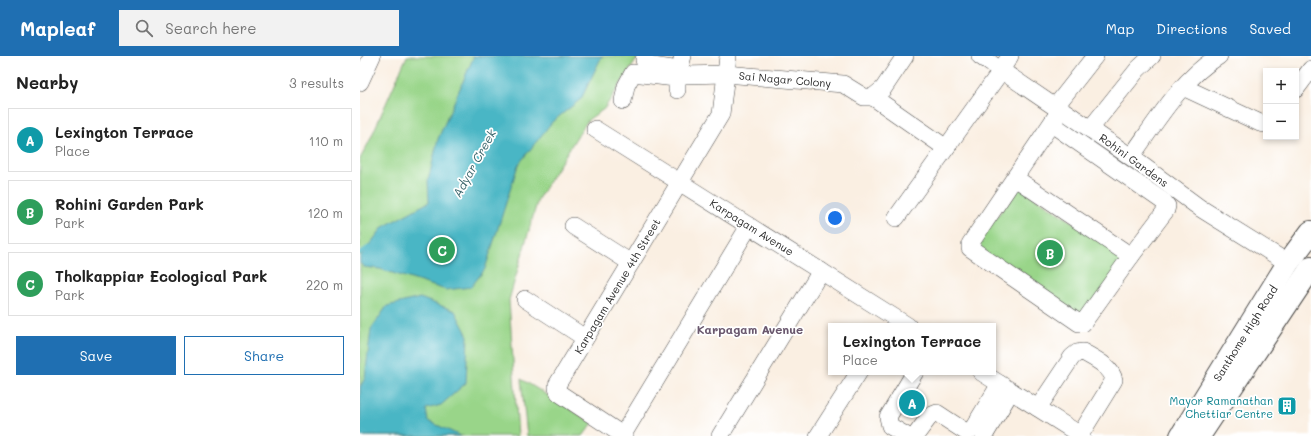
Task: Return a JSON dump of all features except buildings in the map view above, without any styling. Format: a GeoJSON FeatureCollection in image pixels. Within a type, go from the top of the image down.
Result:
{"type":"FeatureCollection","features":[{"type":"Feature","properties":{"kind":"main road","name":"Santhome High Road"},"geometry":{"type":"LineString","coordinates":[[1181,436],[1288,263],[1311,232]]}},
{"type":"Feature","properties":{"kind":"main road","name":"Santhome High Road"},"geometry":{"type":"LineString","coordinates":[[1199,436],[1311,268]]}},
{"type":"Feature","properties":{"kind":"street"},"geometry":{"type":"LineString","coordinates":[[360,81],[372,56]]}},
{"type":"Feature","properties":{"kind":"street"},"geometry":{"type":"LineString","coordinates":[[645,56],[644,60],[646,64],[681,76]]}},
{"type":"Feature","properties":{"kind":"street"},"geometry":{"type":"LineString","coordinates":[[623,101],[626,86],[633,73],[681,76],[726,74],[728,56]]}},
{"type":"Feature","properties":{"kind":"street"},"geometry":{"type":"LineString","coordinates":[[905,56],[883,89],[873,97],[946,148]]}},
{"type":"Feature","properties":{"kind":"street","name":"Rohini Gardens"},"geometry":{"type":"LineString","coordinates":[[980,56],[1004,66],[1058,108],[1131,157],[1200,208],[1288,263]]}},
{"type":"Feature","properties":{"kind":"street"},"geometry":{"type":"LineString","coordinates":[[1052,124],[1164,202],[1167,206],[1166,210],[1131,256],[1084,323],[1079,323],[970,248],[970,244],[1052,124],[1058,108],[1095,56]]}},
{"type":"Feature","properties":{"kind":"street"},"geometry":{"type":"LineString","coordinates":[[1090,129],[1138,69],[1152,56]]}},
{"type":"Feature","properties":{"kind":"street"},"geometry":{"type":"LineString","coordinates":[[1131,157],[1174,97],[1207,63],[1219,56]]}},
{"type":"Feature","properties":{"kind":"street"},"geometry":{"type":"LineString","coordinates":[[896,218],[1004,66]]}},
{"type":"Feature","properties":{"kind":"street"},"geometry":{"type":"LineString","coordinates":[[1299,85],[1311,69]]}},
{"type":"Feature","properties":{"kind":"street","name":"Sai Nagar Colony"},"geometry":{"type":"LineString","coordinates":[[679,182],[721,114],[726,74],[843,84],[864,98],[873,97]]}},
{"type":"Feature","properties":{"kind":"street"},"geometry":{"type":"LineString","coordinates":[[1184,87],[1260,124],[1263,124]]}},
{"type":"Feature","properties":{"kind":"street","name":"Karpagam Avenue"},"geometry":{"type":"LineString","coordinates":[[595,129],[821,271],[896,323]]}},
{"type":"Feature","properties":{"kind":"street"},"geometry":{"type":"LineString","coordinates":[[1015,178],[1131,256]]}},
{"type":"Feature","properties":{"kind":"street","name":"Karpagam Avenue 4th Street"},"geometry":{"type":"LineString","coordinates":[[622,436],[561,394],[557,385],[679,182]]}},
{"type":"Feature","properties":{"kind":"street"},"geometry":{"type":"LineString","coordinates":[[573,226],[631,263]]}},
{"type":"Feature","properties":{"kind":"street"},"geometry":{"type":"LineString","coordinates":[[622,436],[749,226]]}},
{"type":"Feature","properties":{"kind":"street"},"geometry":{"type":"LineString","coordinates":[[720,436],[821,271]]}},
{"type":"Feature","properties":{"kind":"street"},"geometry":{"type":"LineString","coordinates":[[525,299],[585,338]]}},
{"type":"Feature","properties":{"kind":"street"},"geometry":{"type":"LineString","coordinates":[[986,375],[1006,388],[1040,404],[1083,432],[1114,380],[1113,374],[1109,368],[1083,352],[1077,353],[1072,357],[1040,404]]}},
{"type":"Feature","properties":{"kind":"street"},"geometry":{"type":"LineString","coordinates":[[818,436],[857,375]]}},
{"type":"Feature","properties":{"kind":"street"},"geometry":{"type":"LineString","coordinates":[[907,436],[890,426],[888,417],[914,375]]}},
{"type":"Feature","properties":{"kind":"street"},"geometry":{"type":"LineString","coordinates":[[915,436],[930,416],[937,412],[966,432],[972,430],[1006,388]]}},
{"type":"Feature","properties":{"kind":"street"},"geometry":{"type":"LineString","coordinates":[[984,436],[1006,388]]}},
{"type":"Feature","properties":{"kind":"street"},"geometry":{"type":"LineString","coordinates":[[922,436],[930,421],[937,420],[963,436]]}},
{"type":"Feature","properties":{"kind":"green space"},"geometry":{"type":"Polygon","coordinates":[[[407,56],[639,56],[604,109],[589,119],[581,130],[538,199],[509,300],[518,436],[360,436],[360,159],[407,56]]]}},
{"type":"Feature","properties":{"kind":"green space"},"geometry":{"type":"Polygon","coordinates":[[[1020,188],[1128,258],[1078,320],[971,248],[1020,188]]]}},
{"type":"Feature","properties":{"kind":"green space"},"geometry":{"type":"Polygon","coordinates":[[[521,379],[593,423],[583,436],[527,436],[521,379]]]}},
{"type":"Feature","properties":{"kind":"water"},"geometry":{"type":"Polygon","coordinates":[[[474,56],[602,56],[581,99],[552,122],[518,165],[485,269],[471,287],[446,290],[380,269],[364,267],[360,263],[360,257],[383,227],[429,202],[428,181],[438,139],[474,56]]]}},
{"type":"Feature","properties":{"kind":"water"},"geometry":{"type":"Polygon","coordinates":[[[420,298],[455,311],[468,336],[466,383],[441,405],[426,409],[428,421],[461,436],[360,436],[360,387],[365,378],[371,329],[387,306],[420,298]]]}},
{"type":"Feature","properties":{"kind":"waterway","name":"Adyar Creek"},"geometry":{"type":"LineString","coordinates":[[360,253],[369,247]]}},
{"type":"Feature","properties":{"kind":"place","name":"Tholkappiar Ecological Park"},"geometry":{"type":"Point","coordinates":[442,250]}},
{"type":"Feature","properties":{"kind":"place","name":"Rohini Garden Park"},"geometry":{"type":"Point","coordinates":[1050,253]}},
{"type":"Feature","properties":{"kind":"place","name":"Lexington Terrace"},"geometry":{"type":"Point","coordinates":[912,403]}},
{"type":"Feature","properties":{"kind":"place","name":"Mayor Ramanathan Chettiar Centre"},"geometry":{"type":"Point","coordinates":[1287,406]}},
{"type":"Feature","properties":{"kind":"district","name":"Karpagam Avenue"},"geometry":{"type":"Point","coordinates":[750,329]}}]}
